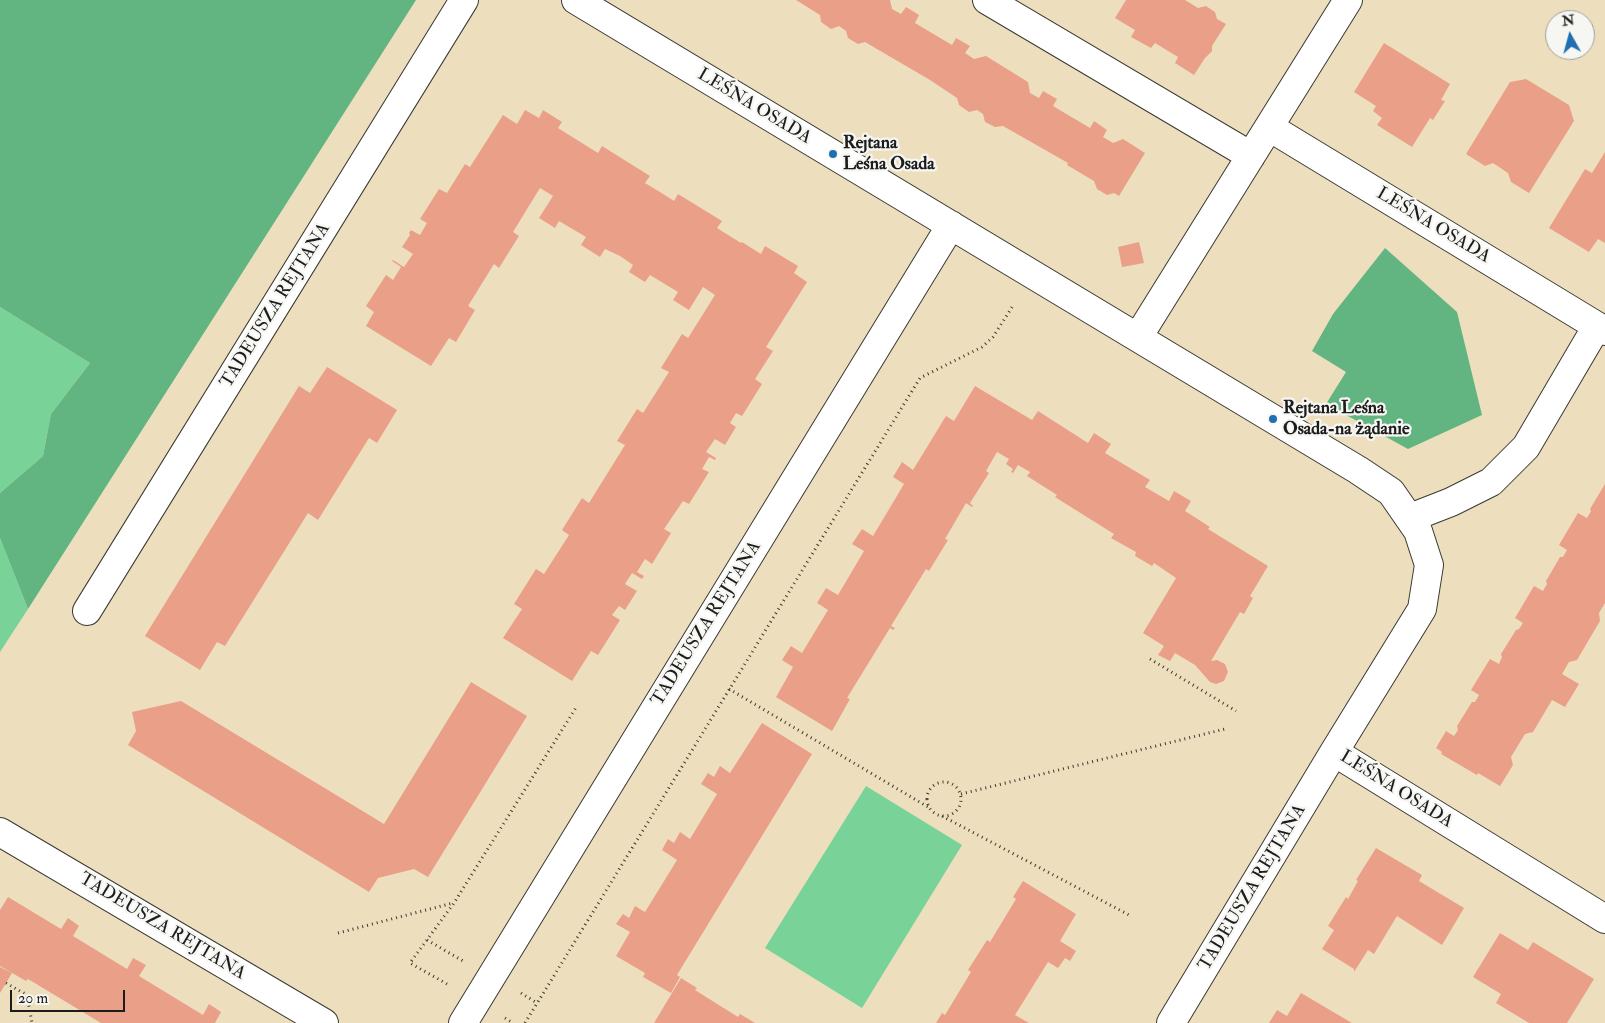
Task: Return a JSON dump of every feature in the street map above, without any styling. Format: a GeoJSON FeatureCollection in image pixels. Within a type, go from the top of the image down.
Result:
{"type":"FeatureCollection","features":[{"type":"Feature","properties":{"kind":"street","name":"TADEUSZA REJTANA"},"geometry":{"type":"LineString","coordinates":[[87,611],[464,0]]}},
{"type":"Feature","properties":{"kind":"street","name":"LEŚNA OSADA"},"geometry":{"type":"LineString","coordinates":[[576,0],[1358,470],[1391,492],[1418,531],[1429,565],[1422,609],[1334,752],[1605,918]]}},
{"type":"Feature","properties":{"kind":"street"},"geometry":{"type":"LineString","coordinates":[[987,0],[1251,156]]}},
{"type":"Feature","properties":{"kind":"street"},"geometry":{"type":"LineString","coordinates":[[1138,338],[1348,0]]}},
{"type":"Feature","properties":{"kind":"street","name":"LEŚNA OSADA"},"geometry":{"type":"LineString","coordinates":[[1269,126],[1601,329],[1526,447],[1490,482],[1451,502],[1410,518]]}},
{"type":"Feature","properties":{"kind":"street","name":"TADEUSZA REJTANA"},"geometry":{"type":"LineString","coordinates":[[463,1023],[951,225]]}},
{"type":"Feature","properties":{"kind":"street","name":"TADEUSZA REJTANA"},"geometry":{"type":"LineString","coordinates":[[1171,1023],[1334,752]]}},
{"type":"Feature","properties":{"kind":"street","name":"TADEUSZA REJTANA"},"geometry":{"type":"LineString","coordinates":[[0,832],[324,1023]]}},
{"type":"Feature","properties":{"kind":"path"},"geometry":{"type":"LineString","coordinates":[[525,1023],[920,378],[982,347],[993,337],[1032,274]]}},
{"type":"Feature","properties":{"kind":"path"},"geometry":{"type":"LineString","coordinates":[[1150,659],[1236,711]]}},
{"type":"Feature","properties":{"kind":"path"},"geometry":{"type":"LineString","coordinates":[[729,689],[928,807]]}},
{"type":"Feature","properties":{"kind":"path"},"geometry":{"type":"LineString","coordinates":[[452,987],[410,963],[454,903],[578,706]]}},
{"type":"Feature","properties":{"kind":"path"},"geometry":{"type":"LineString","coordinates":[[961,794],[1225,729]]}},
{"type":"Feature","properties":{"kind":"path"},"geometry":{"type":"LineString","coordinates":[[942,816],[954,813],[960,804],[961,794],[952,783],[940,782],[931,786],[926,802],[932,812],[1131,916]]}},
{"type":"Feature","properties":{"kind":"path"},"geometry":{"type":"LineString","coordinates":[[338,933],[454,903]]}},
{"type":"Feature","properties":{"kind":"path"},"geometry":{"type":"LineString","coordinates":[[6,983],[27,995],[32,1023]]}},
{"type":"Feature","properties":{"kind":"green space"},"geometry":{"type":"Polygon","coordinates":[[[0,0],[416,0],[28,609],[0,538],[0,493],[43,456],[51,414],[90,363],[0,307],[0,0]]]}},
{"type":"Feature","properties":{"kind":"green space"},"geometry":{"type":"Polygon","coordinates":[[[1385,248],[1457,312],[1482,415],[1408,449],[1326,404],[1346,372],[1312,351],[1333,314],[1385,248]]]}},
{"type":"Feature","properties":{"kind":"green space"},"geometry":{"type":"Polygon","coordinates":[[[0,307],[90,363],[51,414],[43,456],[0,493],[0,307]]]}},
{"type":"Feature","properties":{"kind":"green space"},"geometry":{"type":"Polygon","coordinates":[[[0,538],[28,609],[0,652],[0,538]]]}},
{"type":"Feature","properties":{"kind":"green space"},"geometry":{"type":"Polygon","coordinates":[[[866,786],[962,845],[862,1008],[765,948],[866,786]]]}},
{"type":"Feature","properties":{"kind":"building"},"geometry":{"type":"Polygon","coordinates":[[[796,0],[890,0],[892,9],[901,14],[906,7],[919,15],[915,23],[952,45],[956,38],[970,46],[965,53],[974,59],[986,56],[1028,82],[1030,93],[1039,98],[1043,91],[1057,99],[1053,106],[1090,128],[1094,121],[1107,130],[1103,137],[1113,143],[1123,139],[1145,153],[1119,196],[1114,193],[1107,195],[1097,189],[1094,181],[1067,165],[1068,163],[1003,126],[995,127],[985,122],[983,114],[977,110],[969,112],[959,105],[957,98],[930,80],[865,42],[858,44],[848,38],[846,31],[839,26],[831,29],[821,22],[820,15],[796,0]]]}},
{"type":"Feature","properties":{"kind":"building"},"geometry":{"type":"Polygon","coordinates":[[[1126,0],[1185,0],[1198,8],[1206,6],[1215,12],[1217,19],[1226,24],[1212,46],[1212,51],[1194,75],[1175,63],[1178,57],[1155,43],[1151,48],[1131,37],[1135,30],[1115,18],[1126,0]]]}},
{"type":"Feature","properties":{"kind":"building"},"geometry":{"type":"Polygon","coordinates":[[[1384,43],[1450,84],[1441,100],[1445,101],[1433,120],[1430,118],[1412,147],[1377,125],[1382,118],[1373,111],[1376,106],[1354,92],[1384,43]]]}},
{"type":"Feature","properties":{"kind":"building"},"geometry":{"type":"Polygon","coordinates":[[[1526,79],[1569,105],[1574,121],[1529,193],[1511,182],[1508,173],[1493,163],[1485,166],[1466,154],[1510,82],[1526,79]]]}},
{"type":"Feature","properties":{"kind":"building"},"geometry":{"type":"Polygon","coordinates":[[[525,110],[539,118],[543,110],[562,122],[558,128],[598,153],[602,146],[650,176],[645,183],[674,201],[678,194],[722,221],[717,228],[741,243],[761,254],[765,246],[798,266],[794,273],[807,282],[766,347],[773,351],[755,379],[762,384],[742,416],[736,413],[730,423],[736,427],[725,445],[715,439],[706,452],[716,458],[715,460],[709,457],[702,469],[709,472],[689,504],[683,501],[664,529],[671,533],[652,564],[645,559],[637,572],[644,576],[642,579],[632,573],[625,584],[637,591],[625,610],[619,606],[612,615],[620,620],[598,655],[591,651],[572,681],[503,638],[522,609],[514,604],[536,569],[544,574],[569,535],[562,530],[582,498],[589,503],[625,445],[617,441],[637,409],[643,413],[669,372],[661,368],[682,334],[688,338],[715,295],[703,287],[689,310],[673,300],[678,292],[650,275],[645,282],[629,272],[633,265],[620,256],[605,249],[600,257],[581,245],[586,237],[559,221],[555,228],[539,218],[553,196],[540,188],[513,232],[519,236],[499,268],[494,264],[468,306],[475,310],[456,342],[449,338],[431,366],[366,326],[374,312],[366,306],[386,275],[393,280],[401,267],[392,261],[404,267],[413,254],[402,247],[411,230],[420,235],[427,223],[420,219],[439,189],[447,193],[465,164],[470,167],[503,115],[517,124],[525,110]]]}},
{"type":"Feature","properties":{"kind":"building"},"geometry":{"type":"Polygon","coordinates":[[[1605,152],[1605,243],[1598,239],[1589,252],[1549,228],[1585,169],[1592,173],[1605,152]]]}},
{"type":"Feature","properties":{"kind":"building"},"geometry":{"type":"Polygon","coordinates":[[[1139,242],[1144,263],[1122,267],[1118,247],[1139,242]]]}},
{"type":"Feature","properties":{"kind":"building"},"geometry":{"type":"Polygon","coordinates":[[[327,367],[397,410],[377,443],[369,438],[318,520],[308,513],[225,646],[217,642],[200,670],[145,636],[299,386],[310,393],[327,367]]]}},
{"type":"Feature","properties":{"kind":"building"},"geometry":{"type":"Polygon","coordinates":[[[975,386],[1032,420],[1038,411],[1088,443],[1094,433],[1111,444],[1105,453],[1150,480],[1145,487],[1169,501],[1174,491],[1191,501],[1185,511],[1210,527],[1208,529],[1268,566],[1250,596],[1253,598],[1244,614],[1240,612],[1211,661],[1217,660],[1225,664],[1228,672],[1224,681],[1216,684],[1210,682],[1195,665],[1175,653],[1170,661],[1158,655],[1164,646],[1143,633],[1176,578],[1154,563],[1152,566],[1135,556],[1136,552],[1111,538],[1114,534],[1055,497],[1057,495],[1027,476],[1030,472],[1018,465],[1013,473],[1011,472],[1013,469],[1006,464],[1009,459],[997,452],[986,471],[989,473],[970,503],[973,506],[966,503],[945,539],[948,540],[929,571],[926,569],[891,626],[895,628],[893,630],[890,628],[847,698],[850,699],[832,731],[776,697],[793,667],[782,660],[791,646],[802,653],[828,610],[817,603],[826,588],[838,595],[864,551],[852,544],[862,529],[873,536],[904,484],[893,477],[902,462],[913,470],[946,416],[954,421],[975,386]]]}},
{"type":"Feature","properties":{"kind":"building"},"geometry":{"type":"Polygon","coordinates":[[[1605,484],[1605,603],[1599,613],[1600,621],[1577,660],[1569,662],[1562,674],[1579,684],[1565,707],[1552,700],[1533,732],[1525,734],[1511,757],[1513,765],[1500,786],[1441,754],[1442,752],[1436,748],[1446,731],[1454,736],[1458,730],[1457,726],[1472,702],[1475,702],[1479,695],[1471,690],[1490,659],[1499,664],[1502,657],[1501,654],[1516,630],[1523,623],[1515,618],[1534,586],[1543,591],[1547,584],[1546,581],[1560,557],[1563,557],[1567,550],[1559,545],[1578,513],[1587,518],[1591,511],[1590,509],[1605,484]]]}},
{"type":"Feature","properties":{"kind":"building"},"geometry":{"type":"Polygon","coordinates":[[[471,682],[527,716],[428,877],[414,869],[378,878],[369,892],[128,745],[136,731],[132,712],[181,701],[384,824],[471,682]]]}},
{"type":"Feature","properties":{"kind":"building"},"geometry":{"type":"Polygon","coordinates":[[[762,723],[812,754],[677,975],[680,977],[671,993],[643,977],[645,973],[616,956],[630,932],[616,924],[623,914],[629,918],[635,906],[645,912],[677,860],[662,850],[668,839],[674,843],[680,832],[690,839],[717,794],[701,784],[708,773],[714,777],[720,766],[730,773],[762,723]]]}},
{"type":"Feature","properties":{"kind":"building"},"geometry":{"type":"Polygon","coordinates":[[[1376,848],[1422,875],[1419,881],[1464,908],[1442,945],[1397,916],[1374,954],[1368,950],[1354,972],[1354,969],[1322,949],[1334,930],[1328,926],[1346,897],[1348,899],[1358,881],[1356,880],[1376,848]]]}},
{"type":"Feature","properties":{"kind":"building"},"geometry":{"type":"Polygon","coordinates":[[[1023,881],[1076,914],[1060,941],[1076,951],[1070,961],[1065,958],[1058,968],[1048,962],[1015,1015],[1029,1023],[936,1023],[942,1013],[945,1015],[971,972],[968,970],[987,940],[990,942],[1016,899],[1013,897],[1023,881]]]}},
{"type":"Feature","properties":{"kind":"building"},"geometry":{"type":"Polygon","coordinates":[[[8,897],[61,929],[68,918],[79,926],[73,936],[127,969],[133,958],[146,965],[139,976],[203,1015],[209,1004],[221,1012],[215,1023],[101,1023],[28,979],[26,981],[0,966],[0,910],[8,897]]]}},
{"type":"Feature","properties":{"kind":"building"},"geometry":{"type":"Polygon","coordinates":[[[1500,933],[1528,950],[1533,942],[1594,979],[1567,1023],[1529,1023],[1496,1003],[1501,994],[1473,977],[1500,933]]]}},
{"type":"Feature","properties":{"kind":"building"},"geometry":{"type":"Polygon","coordinates":[[[0,967],[12,973],[0,993],[0,967]]]}},
{"type":"Feature","properties":{"kind":"building"},"geometry":{"type":"Polygon","coordinates":[[[681,978],[697,988],[695,990],[738,1017],[740,1014],[755,1023],[654,1023],[681,978]]]}},
{"type":"Feature","properties":{"kind":"building"},"geometry":{"type":"Polygon","coordinates":[[[1301,993],[1352,1023],[1269,1023],[1277,1010],[1287,1016],[1301,993]]]}},
{"type":"Feature","properties":{"kind":"place","name":"Rejtana Leśna Osada"},"geometry":{"type":"Point","coordinates":[833,154]}},
{"type":"Feature","properties":{"kind":"place","name":"Rejtana Leśna Osada-na żądanie"},"geometry":{"type":"Point","coordinates":[1273,419]}}]}
